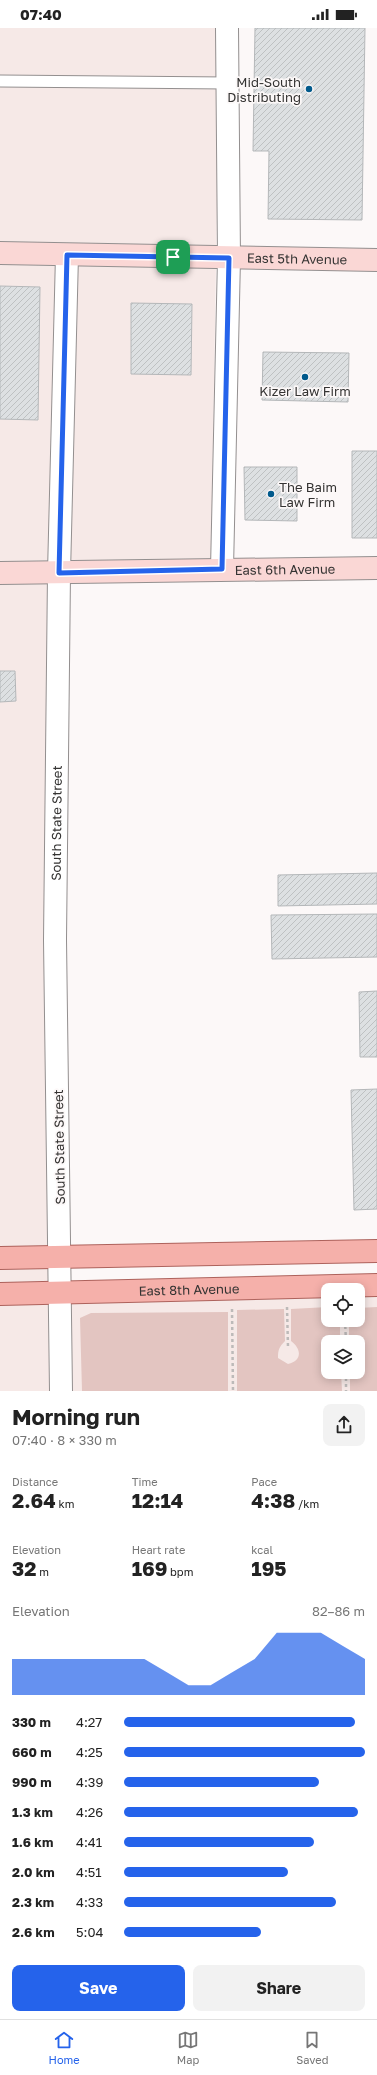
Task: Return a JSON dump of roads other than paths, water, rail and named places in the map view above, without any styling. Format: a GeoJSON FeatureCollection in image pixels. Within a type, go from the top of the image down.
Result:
{"type":"FeatureCollection","features":[{"type":"Feature","properties":{"kind":"main road","name":"East 5th Avenue"},"geometry":{"type":"LineString","coordinates":[[0,253],[377,260]]}},
{"type":"Feature","properties":{"kind":"main road","name":"East 6th Avenue"},"geometry":{"type":"LineString","coordinates":[[0,573],[377,568]]}},
{"type":"Feature","properties":{"kind":"main road"},"geometry":{"type":"LineString","coordinates":[[0,1258],[377,1251]]}},
{"type":"Feature","properties":{"kind":"main road","name":"East 8th Avenue"},"geometry":{"type":"LineString","coordinates":[[0,1294],[377,1286]]}},
{"type":"Feature","properties":{"kind":"street"},"geometry":{"type":"LineString","coordinates":[[222,569],[229,258],[227,28]]}},
{"type":"Feature","properties":{"kind":"street","name":"South State Street"},"geometry":{"type":"LineString","coordinates":[[61,1391],[61,1257],[55,940],[59,573],[67,255]]}},
{"type":"Feature","properties":{"kind":"lane"},"geometry":{"type":"LineString","coordinates":[[0,81],[227,83]]}},
{"type":"Feature","properties":{"kind":"place","name":"Mid-South Distributing"},"geometry":{"type":"Point","coordinates":[309,89]}},
{"type":"Feature","properties":{"kind":"place","name":"Kizer Law Firm"},"geometry":{"type":"Point","coordinates":[305,377]}},
{"type":"Feature","properties":{"kind":"place","name":"The Baim Law Firm"},"geometry":{"type":"Point","coordinates":[271,494]}}]}
